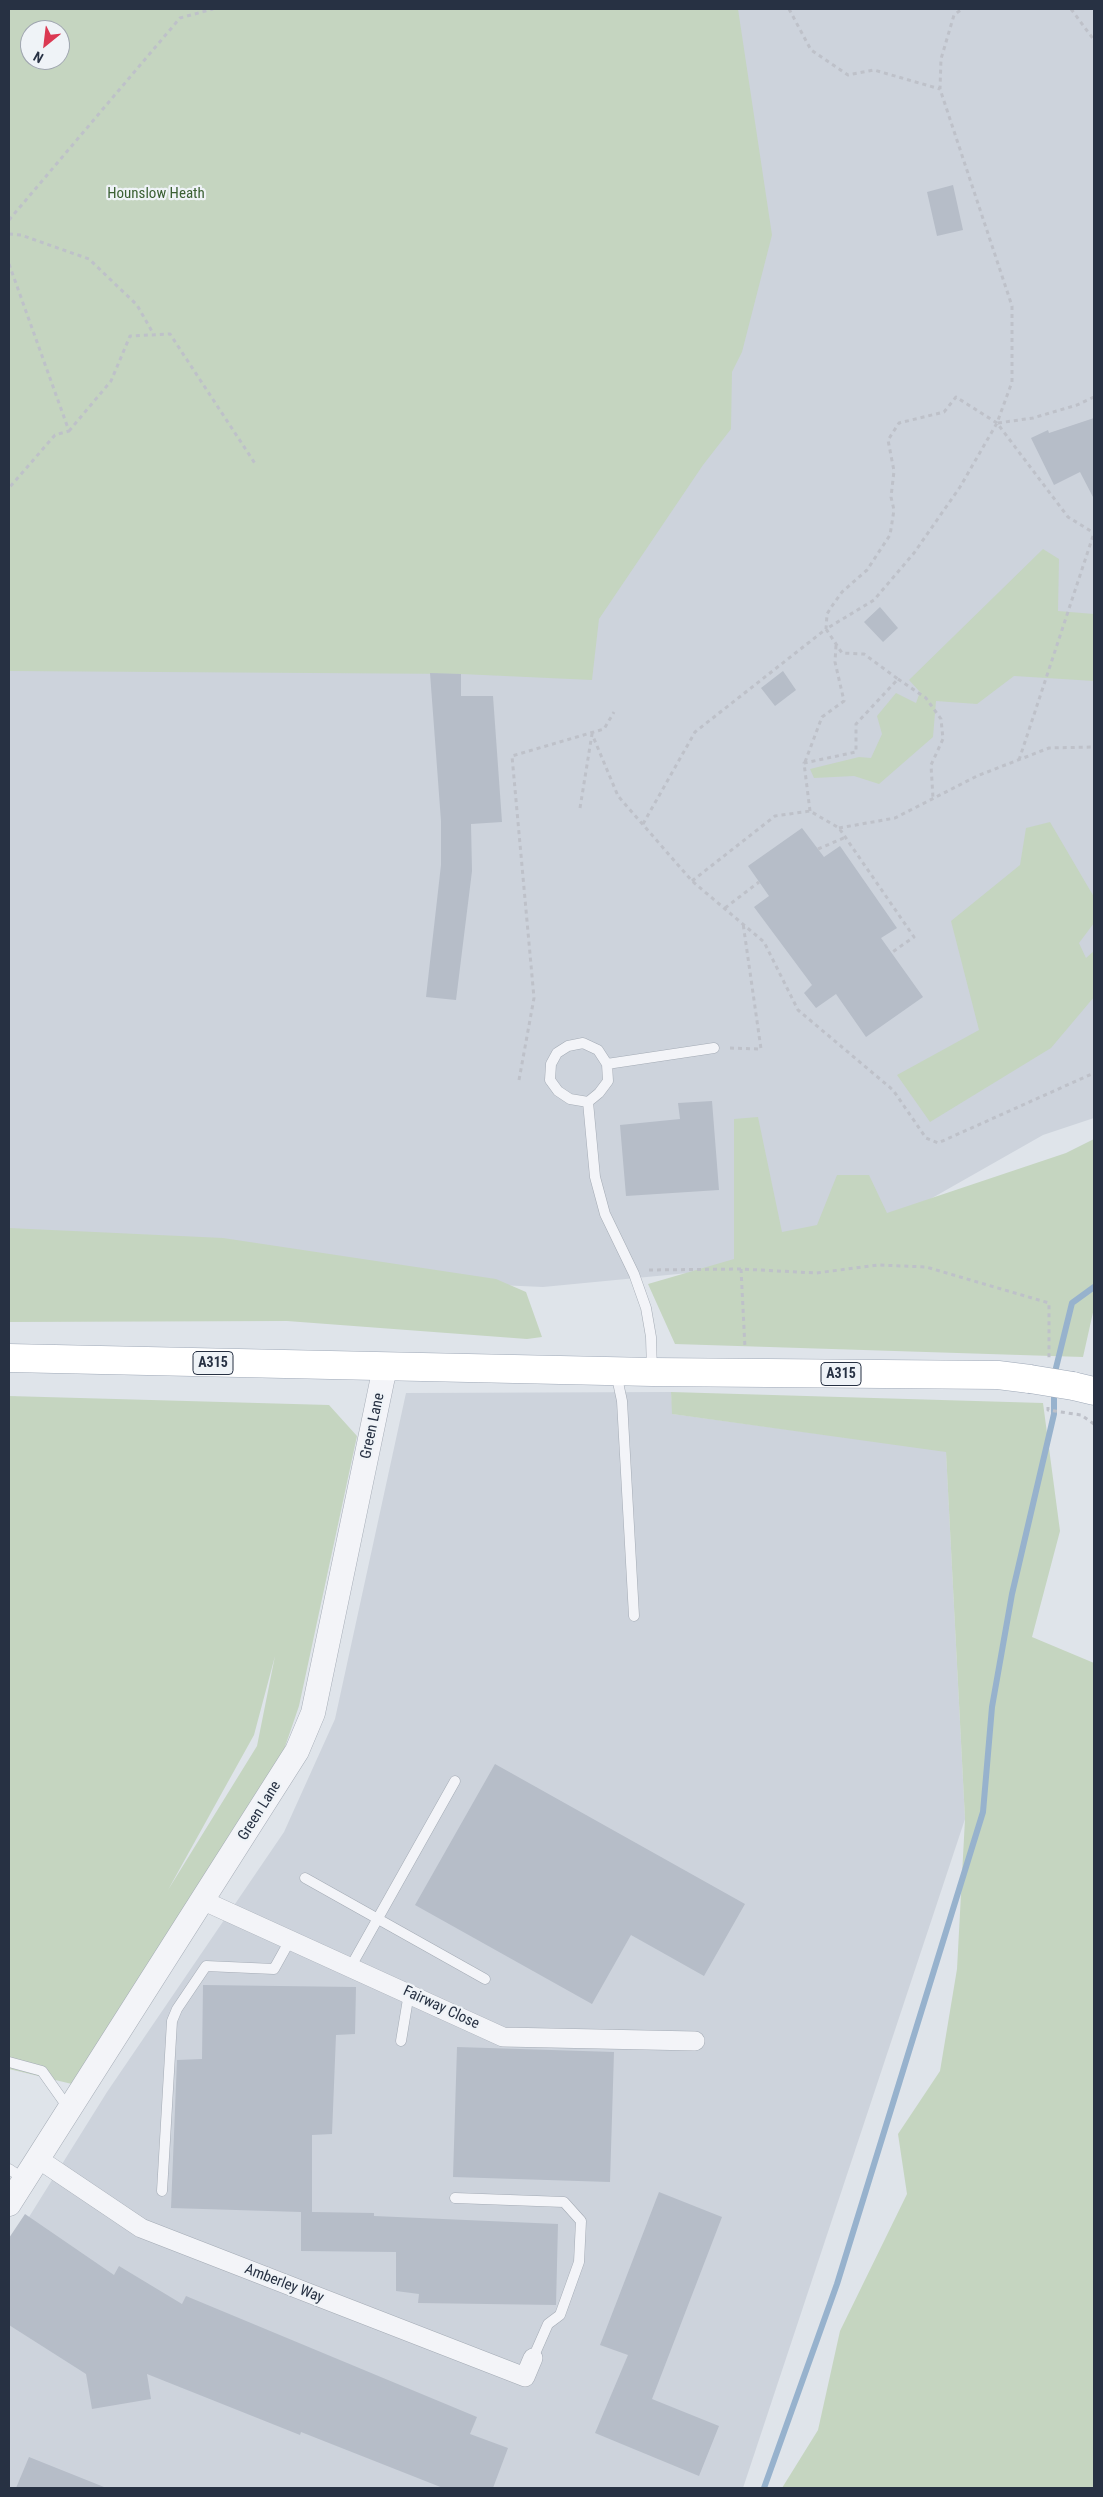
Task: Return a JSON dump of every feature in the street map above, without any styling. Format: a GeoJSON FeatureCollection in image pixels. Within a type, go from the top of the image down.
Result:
{"type":"FeatureCollection","features":[{"type":"Feature","properties":{"kind":"main road","name":"A315"},"geometry":{"type":"LineString","coordinates":[[9,1358],[745,1374],[998,1375],[1039,1372],[1083,1388]]}},
{"type":"Feature","properties":{"kind":"street","name":"Green Lane"},"geometry":{"type":"LineString","coordinates":[[9,2204],[16,2174],[37,2158],[69,2110],[204,1901],[297,1751],[314,1713],[385,1367]]}},
{"type":"Feature","properties":{"kind":"street","name":"Fairway Close"},"geometry":{"type":"LineString","coordinates":[[204,1901],[289,1942],[409,1993],[503,2037],[695,2042]]}},
{"type":"Feature","properties":{"kind":"street","name":"Amberley Way"},"geometry":{"type":"LineString","coordinates":[[37,2158],[141,2228],[525,2377],[533,2358]]}},
{"type":"Feature","properties":{"kind":"lane"},"geometry":{"type":"LineString","coordinates":[[583,1043],[598,1050],[607,1064],[608,1081],[599,1093],[588,1102],[570,1099],[558,1091],[550,1080],[551,1064],[557,1053],[568,1046],[583,1043]]}},
{"type":"Feature","properties":{"kind":"lane"},"geometry":{"type":"LineString","coordinates":[[607,1064],[714,1048]]}},
{"type":"Feature","properties":{"kind":"lane"},"geometry":{"type":"LineString","coordinates":[[588,1102],[595,1177],[605,1214],[634,1274],[646,1308],[651,1338],[652,1372]]}},
{"type":"Feature","properties":{"kind":"lane"},"geometry":{"type":"LineString","coordinates":[[616,1372],[622,1401],[634,1616]]}},
{"type":"Feature","properties":{"kind":"lane"},"geometry":{"type":"LineString","coordinates":[[350,1968],[455,1782]]}},
{"type":"Feature","properties":{"kind":"lane"},"geometry":{"type":"LineString","coordinates":[[305,1878],[485,1979]]}},
{"type":"Feature","properties":{"kind":"lane"},"geometry":{"type":"LineString","coordinates":[[162,2191],[172,2021],[177,2008],[206,1966],[274,1969],[289,1942]]}},
{"type":"Feature","properties":{"kind":"lane"},"geometry":{"type":"LineString","coordinates":[[401,2041],[409,1993]]}},
{"type":"Feature","properties":{"kind":"lane"},"geometry":{"type":"LineString","coordinates":[[9,2062],[42,2071],[69,2110]]}},
{"type":"Feature","properties":{"kind":"lane"},"geometry":{"type":"LineString","coordinates":[[455,2198],[564,2202],[581,2221],[579,2262],[576,2271],[560,2315],[548,2324],[533,2358]]}},
{"type":"Feature","properties":{"kind":"path"},"geometry":{"type":"LineString","coordinates":[[9,220],[180,18],[213,9]]}},
{"type":"Feature","properties":{"kind":"path"},"geometry":{"type":"LineString","coordinates":[[789,9],[811,50],[848,75],[874,70],[940,89]]}},
{"type":"Feature","properties":{"kind":"path"},"geometry":{"type":"LineString","coordinates":[[643,824],[695,732],[826,629],[874,600],[914,553],[960,487],[997,423],[1012,382],[1012,306],[940,89],[941,59],[954,14],[962,9]]}},
{"type":"Feature","properties":{"kind":"path"},"geometry":{"type":"LineString","coordinates":[[1070,9],[1094,40]]}},
{"type":"Feature","properties":{"kind":"path"},"geometry":{"type":"LineString","coordinates":[[9,234],[21,235],[89,260],[137,305],[154,335]]}},
{"type":"Feature","properties":{"kind":"path"},"geometry":{"type":"LineString","coordinates":[[9,264],[69,431]]}},
{"type":"Feature","properties":{"kind":"path"},"geometry":{"type":"LineString","coordinates":[[9,488],[55,435],[69,431],[111,381],[130,336],[170,334],[256,465]]}},
{"type":"Feature","properties":{"kind":"path"},"geometry":{"type":"LineString","coordinates":[[997,423],[1033,418],[1077,405],[1094,396]]}},
{"type":"Feature","properties":{"kind":"path"},"geometry":{"type":"LineString","coordinates":[[933,798],[931,765],[943,739],[941,719],[926,698],[864,654],[842,653],[826,629],[826,614],[842,592],[867,570],[890,535],[894,510],[891,496],[894,471],[888,440],[899,423],[944,412],[956,397],[997,423],[1068,518],[1094,533],[1019,760]]}},
{"type":"Feature","properties":{"kind":"path"},"geometry":{"type":"LineString","coordinates":[[810,810],[804,763],[822,717],[844,701],[835,662],[836,645]]}},
{"type":"Feature","properties":{"kind":"path"},"geometry":{"type":"LineString","coordinates":[[804,763],[856,752],[856,724],[898,678]]}},
{"type":"Feature","properties":{"kind":"path"},"geometry":{"type":"LineString","coordinates":[[519,1080],[534,998],[512,756],[604,729],[614,712]]}},
{"type":"Feature","properties":{"kind":"path"},"geometry":{"type":"LineString","coordinates":[[592,734],[618,796],[692,881],[764,942],[798,1010],[893,1090],[926,1138],[938,1143],[1094,1073]]}},
{"type":"Feature","properties":{"kind":"path"},"geometry":{"type":"LineString","coordinates":[[580,808],[592,734]]}},
{"type":"Feature","properties":{"kind":"path"},"geometry":{"type":"LineString","coordinates":[[840,828],[895,818],[977,776],[1049,748],[1094,747]]}},
{"type":"Feature","properties":{"kind":"path"},"geometry":{"type":"LineString","coordinates":[[692,881],[776,816],[810,810],[840,828],[914,937],[891,952]]}},
{"type":"Feature","properties":{"kind":"path"},"geometry":{"type":"LineString","coordinates":[[818,849],[846,837]]}},
{"type":"Feature","properties":{"kind":"path"},"geometry":{"type":"LineString","coordinates":[[725,908],[759,882]]}},
{"type":"Feature","properties":{"kind":"path"},"geometry":{"type":"LineString","coordinates":[[714,1048],[761,1049],[743,924]]}},
{"type":"Feature","properties":{"kind":"path"},"geometry":{"type":"LineString","coordinates":[[634,1274],[654,1269],[741,1269],[816,1274],[878,1265],[926,1267],[1049,1303],[1039,1372]]}},
{"type":"Feature","properties":{"kind":"path"},"geometry":{"type":"LineString","coordinates":[[741,1269],[745,1374]]}},
{"type":"Feature","properties":{"kind":"path"},"geometry":{"type":"LineString","coordinates":[[1048,1410],[1081,1416],[1094,1424]]}},
{"type":"Feature","properties":{"kind":"shaded area"},"geometry":{"type":"Polygon","coordinates":[[[289,9],[1094,9],[1094,1118],[1043,1135],[823,1260],[543,1287],[9,1263],[9,671],[233,671],[289,9]]]}},
{"type":"Feature","properties":{"kind":"shaded area"},"geometry":{"type":"Polygon","coordinates":[[[671,1392],[673,1414],[946,1451],[965,1819],[743,2488],[9,2488],[9,2249],[107,2092],[284,1832],[335,1719],[406,1393],[671,1392]]]}},
{"type":"Feature","properties":{"kind":"green space","name":"Hounslow Heath"},"geometry":{"type":"Polygon","coordinates":[[[9,9],[738,9],[772,235],[742,352],[732,372],[731,429],[703,465],[599,619],[592,680],[461,674],[9,671],[9,9]]]}},
{"type":"Feature","properties":{"kind":"green space"},"geometry":{"type":"Polygon","coordinates":[[[1043,549],[1059,559],[1058,611],[1094,614],[1094,681],[1014,676],[977,704],[936,701],[933,737],[879,784],[854,776],[814,778],[810,769],[859,757],[871,758],[882,734],[877,716],[896,693],[916,703],[920,692],[909,680],[1043,549]]]}},
{"type":"Feature","properties":{"kind":"green space"},"geometry":{"type":"Polygon","coordinates":[[[1050,822],[1094,897],[1094,923],[1079,943],[1086,958],[1094,951],[1094,997],[1051,1048],[930,1122],[897,1075],[979,1030],[951,921],[1020,865],[1026,828],[1050,822]]]}},
{"type":"Feature","properties":{"kind":"green space"},"geometry":{"type":"Polygon","coordinates":[[[758,1117],[782,1232],[817,1225],[837,1175],[869,1175],[887,1213],[1066,1153],[1094,1139],[1094,1308],[1083,1357],[675,1344],[648,1284],[734,1259],[734,1119],[758,1117]]]}},
{"type":"Feature","properties":{"kind":"green space"},"geometry":{"type":"Polygon","coordinates":[[[9,1228],[223,1238],[496,1279],[526,1292],[542,1337],[527,1339],[287,1321],[9,1322],[9,1228]]]}},
{"type":"Feature","properties":{"kind":"green space"},"geometry":{"type":"Polygon","coordinates":[[[671,1392],[1043,1403],[1060,1531],[1032,1637],[1094,1663],[1094,2488],[782,2488],[818,2430],[840,2331],[907,2194],[898,2134],[940,2071],[957,1969],[965,1819],[946,1452],[672,1414],[671,1392]]]}},
{"type":"Feature","properties":{"kind":"green space"},"geometry":{"type":"Polygon","coordinates":[[[9,1396],[329,1405],[357,1436],[299,1706],[278,1767],[72,2084],[9,2069],[9,1396]],[[275,1656],[254,1735],[168,1890],[257,1746],[275,1656]]]}},
{"type":"Feature","properties":{"kind":"building"},"geometry":{"type":"Polygon","coordinates":[[[953,185],[963,230],[937,236],[927,192],[953,185]]]}},
{"type":"Feature","properties":{"kind":"building"},"geometry":{"type":"Polygon","coordinates":[[[1094,418],[1094,499],[1080,472],[1054,485],[1031,438],[1048,430],[1049,433],[1094,418]]]}},
{"type":"Feature","properties":{"kind":"building"},"geometry":{"type":"Polygon","coordinates":[[[880,607],[898,628],[883,642],[864,622],[880,607]]]}},
{"type":"Feature","properties":{"kind":"building"},"geometry":{"type":"Polygon","coordinates":[[[783,671],[796,690],[775,706],[761,688],[783,671]]]}},
{"type":"Feature","properties":{"kind":"building"},"geometry":{"type":"Polygon","coordinates":[[[430,673],[461,674],[461,696],[493,696],[502,822],[471,824],[472,871],[456,1000],[426,997],[441,865],[441,821],[430,673]]]}},
{"type":"Feature","properties":{"kind":"building"},"geometry":{"type":"Polygon","coordinates":[[[802,828],[824,857],[840,846],[897,928],[881,938],[923,997],[866,1037],[836,994],[816,1008],[804,993],[812,985],[754,907],[769,896],[748,866],[802,828]]]}},
{"type":"Feature","properties":{"kind":"building"},"geometry":{"type":"Polygon","coordinates":[[[712,1101],[719,1190],[626,1196],[620,1125],[680,1119],[678,1103],[712,1101]]]}},
{"type":"Feature","properties":{"kind":"building"},"geometry":{"type":"Polygon","coordinates":[[[495,1764],[745,1904],[704,1976],[631,1935],[592,2004],[415,1905],[495,1764]]]}},
{"type":"Feature","properties":{"kind":"building"},"geometry":{"type":"Polygon","coordinates":[[[203,1985],[356,1987],[355,2034],[336,2035],[332,2134],[312,2135],[312,2212],[374,2213],[374,2216],[558,2224],[556,2305],[418,2303],[419,2294],[396,2291],[396,2252],[301,2251],[301,2212],[171,2208],[177,2060],[202,2059],[203,1985]]]}},
{"type":"Feature","properties":{"kind":"building"},"geometry":{"type":"Polygon","coordinates":[[[457,2047],[614,2052],[610,2182],[453,2177],[457,2047]]]}},
{"type":"Feature","properties":{"kind":"building"},"geometry":{"type":"Polygon","coordinates":[[[659,2192],[722,2217],[652,2399],[719,2426],[699,2476],[595,2433],[628,2355],[600,2345],[659,2192]]]}},
{"type":"Feature","properties":{"kind":"building"},"geometry":{"type":"Polygon","coordinates":[[[25,2214],[114,2275],[119,2266],[182,2304],[186,2296],[477,2417],[470,2434],[508,2448],[493,2488],[443,2488],[301,2432],[300,2435],[147,2374],[151,2399],[92,2409],[86,2374],[9,2325],[9,2238],[25,2214]]]}},
{"type":"Feature","properties":{"kind":"building"},"geometry":{"type":"Polygon","coordinates":[[[29,2457],[104,2487],[104,2488],[16,2488],[29,2457]]]}},
{"type":"Feature","properties":{"kind":"waterway"},"geometry":{"type":"LineString","coordinates":[[1054,1376],[1072,1303],[1094,1287]]}},
{"type":"Feature","properties":{"kind":"waterway"},"geometry":{"type":"LineString","coordinates":[[764,2488],[837,2284],[983,1812],[992,1707],[1012,1594],[1054,1414],[1054,1389]]}}]}
